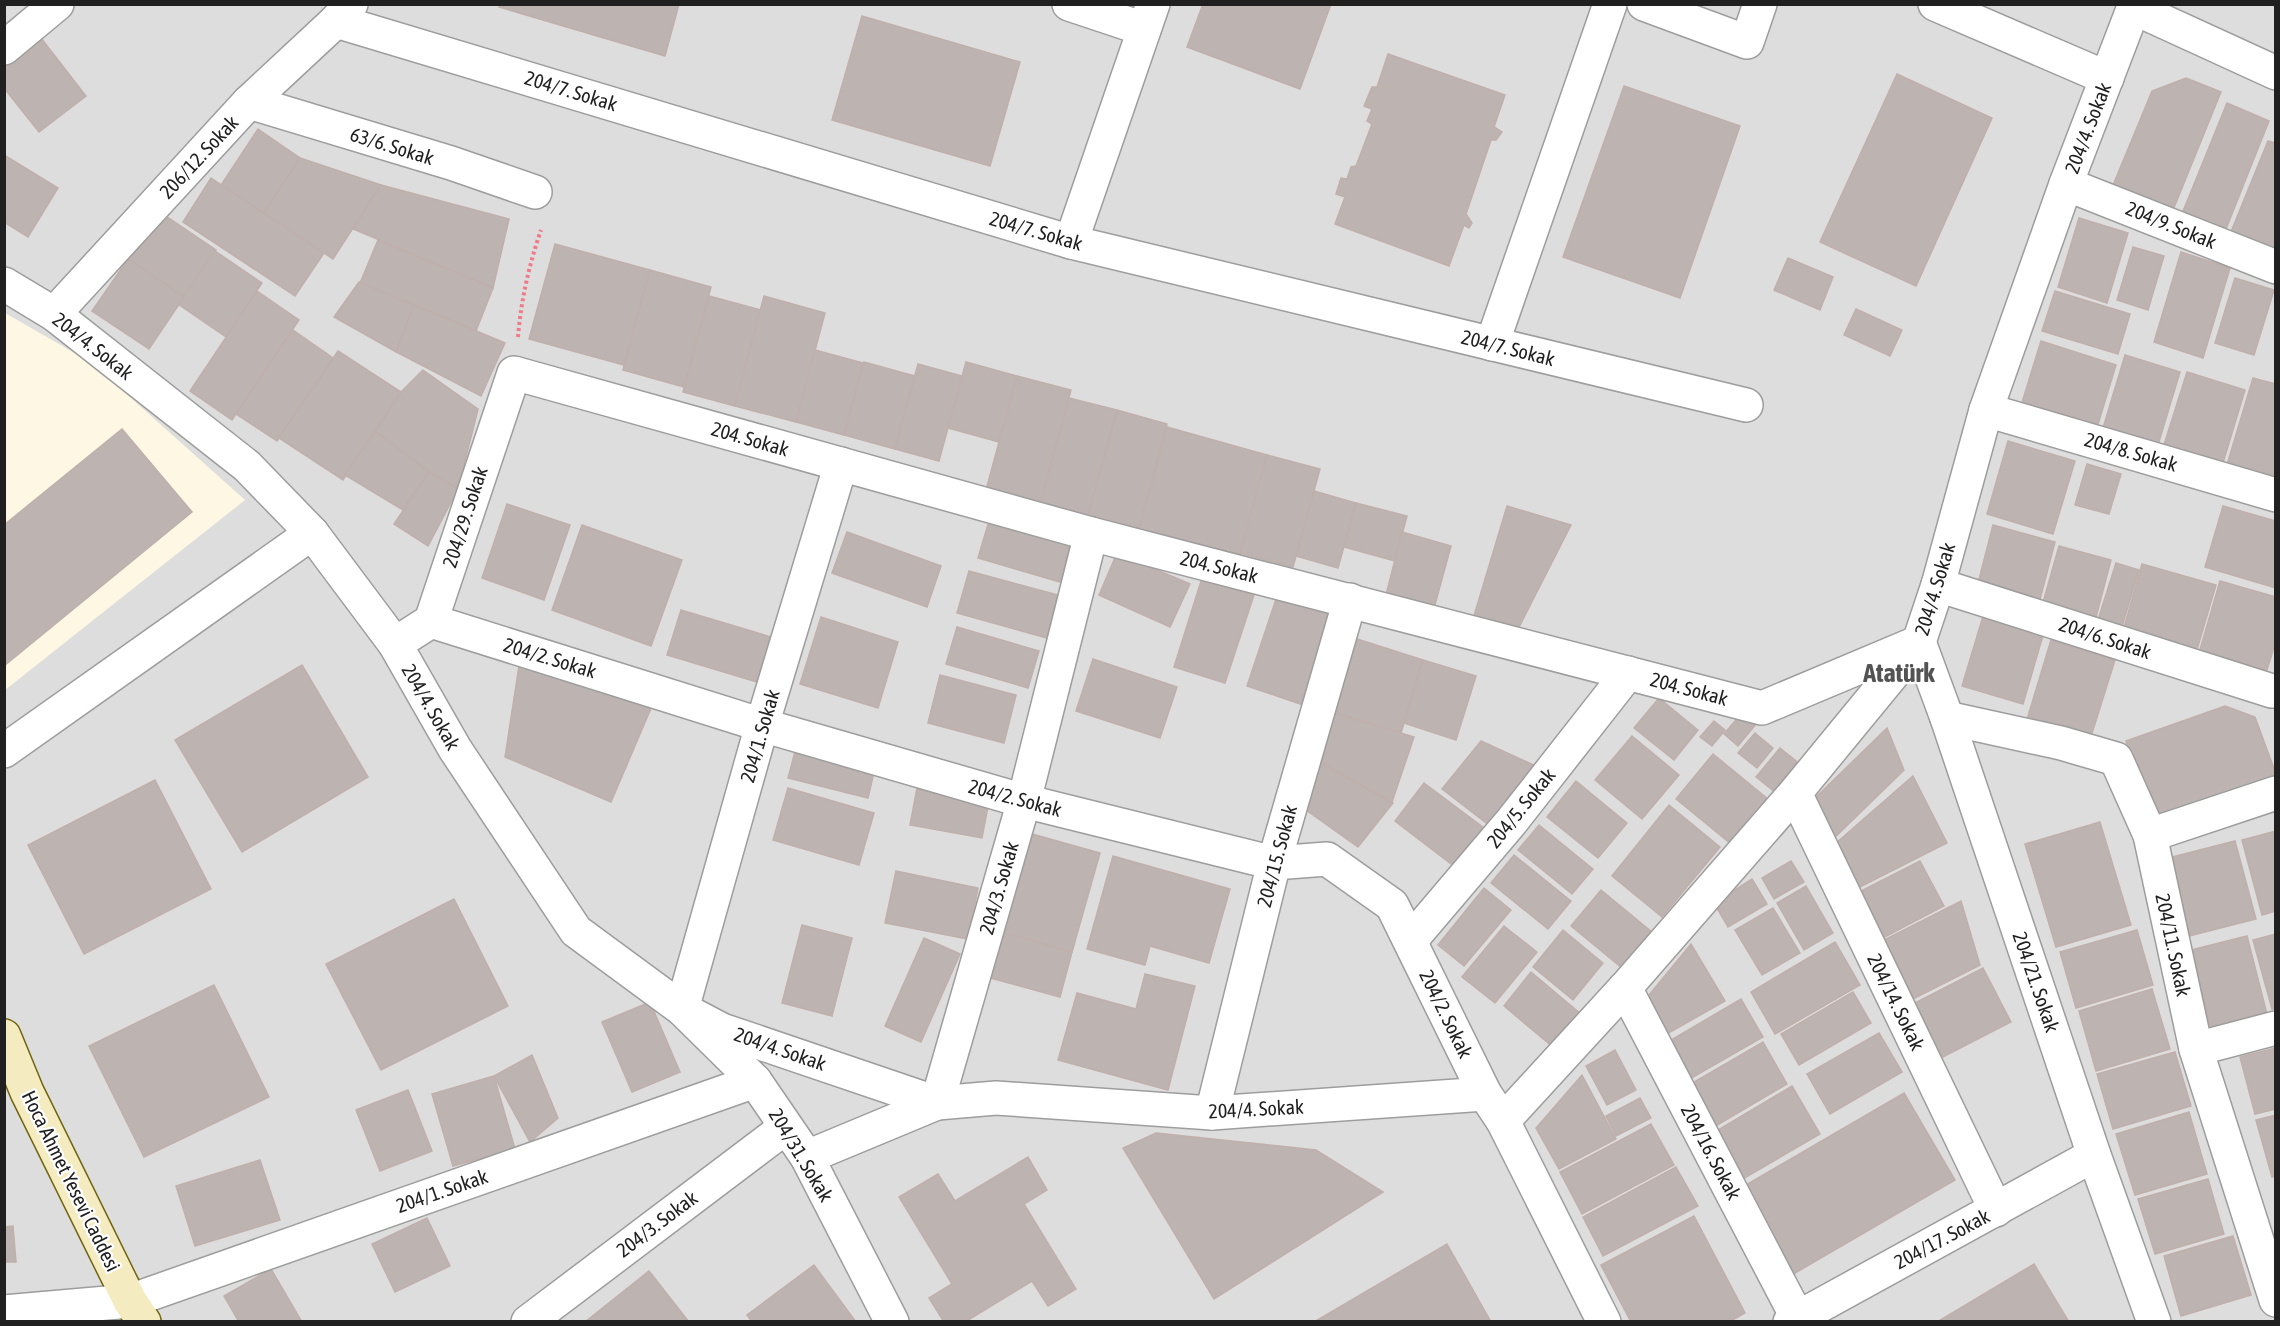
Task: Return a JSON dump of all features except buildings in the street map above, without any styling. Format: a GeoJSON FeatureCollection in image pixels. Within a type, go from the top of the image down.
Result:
{"type":"FeatureCollection","features":[{"type":"Feature","properties":{"kind":"main road","name":"Hoca Ahmet Yesevi Caddesi"},"geometry":{"type":"LineString","coordinates":[[4,1036],[16,1093],[137,1311]]}},
{"type":"Feature","properties":{"kind":"street"},"geometry":{"type":"LineString","coordinates":[[4,48],[57,4]]}},
{"type":"Feature","properties":{"kind":"street"},"geometry":{"type":"LineString","coordinates":[[1069,4],[1149,17],[1071,242]]}},
{"type":"Feature","properties":{"kind":"street"},"geometry":{"type":"LineString","coordinates":[[1492,344],[1610,4]]}},
{"type":"Feature","properties":{"kind":"street"},"geometry":{"type":"LineString","coordinates":[[1644,4],[1747,42],[1760,4]]}},
{"type":"Feature","properties":{"kind":"street"},"geometry":{"type":"LineString","coordinates":[[1935,4],[2107,78]]}},
{"type":"Feature","properties":{"kind":"street"},"geometry":{"type":"LineString","coordinates":[[2135,6],[2276,73]]}},
{"type":"Feature","properties":{"kind":"street","name":"204/4. Sokak"},"geometry":{"type":"LineString","coordinates":[[1503,1121],[1625,988],[1795,794],[1919,642],[1938,585],[1986,410],[2066,184],[2135,6]]}},
{"type":"Feature","properties":{"kind":"street","name":"204/7. Sokak"},"geometry":{"type":"LineString","coordinates":[[343,13],[1071,242],[1746,405]]}},
{"type":"Feature","properties":{"kind":"street","name":"206/12. Sokak"},"geometry":{"type":"LineString","coordinates":[[54,314],[249,102],[343,13]]}},
{"type":"Feature","properties":{"kind":"street","name":"63/6. Sokak"},"geometry":{"type":"LineString","coordinates":[[249,102],[451,163],[535,192]]}},
{"type":"Feature","properties":{"kind":"street","name":"204/9. Sokak"},"geometry":{"type":"LineString","coordinates":[[2066,184],[2276,267]]}},
{"type":"Feature","properties":{"kind":"street","name":"204/4. Sokak"},"geometry":{"type":"LineString","coordinates":[[4,284],[54,314],[247,466],[312,533],[395,644],[454,749],[576,931],[682,1009],[722,1030],[937,1103],[996,1098],[1212,1113],[1485,1094]]}},
{"type":"Feature","properties":{"kind":"street","name":"204. Sokak"},"geometry":{"type":"LineString","coordinates":[[514,373],[1091,534],[1762,708],[1919,642]]}},
{"type":"Feature","properties":{"kind":"street","name":"204/29. Sokak"},"geometry":{"type":"LineString","coordinates":[[431,621],[514,373]]}},
{"type":"Feature","properties":{"kind":"street","name":"204/8. Sokak"},"geometry":{"type":"LineString","coordinates":[[1986,410],[2276,495]]}},
{"type":"Feature","properties":{"kind":"street","name":"204/1. Sokak"},"geometry":{"type":"LineString","coordinates":[[682,1009],[762,725],[841,464]]}},
{"type":"Feature","properties":{"kind":"street"},"geometry":{"type":"LineString","coordinates":[[4,751],[312,533]]}},
{"type":"Feature","properties":{"kind":"street","name":"204/3. Sokak"},"geometry":{"type":"LineString","coordinates":[[937,1103],[1024,801],[1091,534]]}},
{"type":"Feature","properties":{"kind":"street","name":"204/6. Sokak"},"geometry":{"type":"LineString","coordinates":[[1938,585],[2274,689]]}},
{"type":"Feature","properties":{"kind":"street","name":"204/15. Sokak"},"geometry":{"type":"LineString","coordinates":[[1212,1113],[1274,863],[1350,600]]}},
{"type":"Feature","properties":{"kind":"street"},"geometry":{"type":"LineString","coordinates":[[395,644],[431,621]]}},
{"type":"Feature","properties":{"kind":"street","name":"204/2. Sokak"},"geometry":{"type":"LineString","coordinates":[[431,621],[762,725],[1024,801],[1274,863],[1327,859],[1392,905],[1485,1094]]}},
{"type":"Feature","properties":{"kind":"street","name":"204/21. Sokak"},"geometry":{"type":"LineString","coordinates":[[1919,642],[1947,718],[2094,1155],[2154,1322]]}},
{"type":"Feature","properties":{"kind":"street","name":"204/5. Sokak"},"geometry":{"type":"LineString","coordinates":[[1410,941],[1512,821],[1628,673]]}},
{"type":"Feature","properties":{"kind":"street","name":"204/11. Sokak"},"geometry":{"type":"LineString","coordinates":[[1947,718],[2061,743],[2116,759],[2150,835],[2196,1049],[2275,1294]]}},
{"type":"Feature","properties":{"kind":"street"},"geometry":{"type":"LineString","coordinates":[[2150,835],[2276,793]]}},
{"type":"Feature","properties":{"kind":"street","name":"204/14. Sokak"},"geometry":{"type":"LineString","coordinates":[[1795,794],[1996,1210]]}},
{"type":"Feature","properties":{"kind":"street","name":"204/16. Sokak"},"geometry":{"type":"LineString","coordinates":[[1625,988],[1794,1319]]}},
{"type":"Feature","properties":{"kind":"street","name":"204/31. Sokak"},"geometry":{"type":"LineString","coordinates":[[682,1009],[755,1081],[807,1157],[892,1322]]}},
{"type":"Feature","properties":{"kind":"street"},"geometry":{"type":"LineString","coordinates":[[2196,1049],[2276,1028]]}},
{"type":"Feature","properties":{"kind":"street","name":"204/1. Sokak"},"geometry":{"type":"LineString","coordinates":[[4,1311],[137,1311],[755,1081]]}},
{"type":"Feature","properties":{"kind":"street"},"geometry":{"type":"LineString","coordinates":[[1485,1094],[1503,1121],[1604,1322]]}},
{"type":"Feature","properties":{"kind":"street"},"geometry":{"type":"LineString","coordinates":[[807,1157],[937,1103]]}},
{"type":"Feature","properties":{"kind":"street","name":"204/3. Sokak"},"geometry":{"type":"LineString","coordinates":[[528,1322],[786,1127]]}},
{"type":"Feature","properties":{"kind":"street","name":"204/17. Sokak"},"geometry":{"type":"LineString","coordinates":[[1794,1319],[2094,1155]]}},
{"type":"Feature","properties":{"kind":"path"},"geometry":{"type":"LineString","coordinates":[[514,373],[522,303],[532,258],[547,212],[535,192]]}},
{"type":"Feature","properties":{"kind":"shaded area"},"geometry":{"type":"Polygon","coordinates":[[[5,5],[2275,5],[2275,1321],[5,1321],[5,5]]]}},
{"type":"Feature","properties":{"kind":"shaded area"},"geometry":{"type":"Polygon","coordinates":[[[5,313],[92,363],[245,500],[5,690],[5,313]]]}},
{"type":"Feature","properties":{"kind":"district","name":"Atatürk"},"geometry":{"type":"Point","coordinates":[1899,673]}}]}
